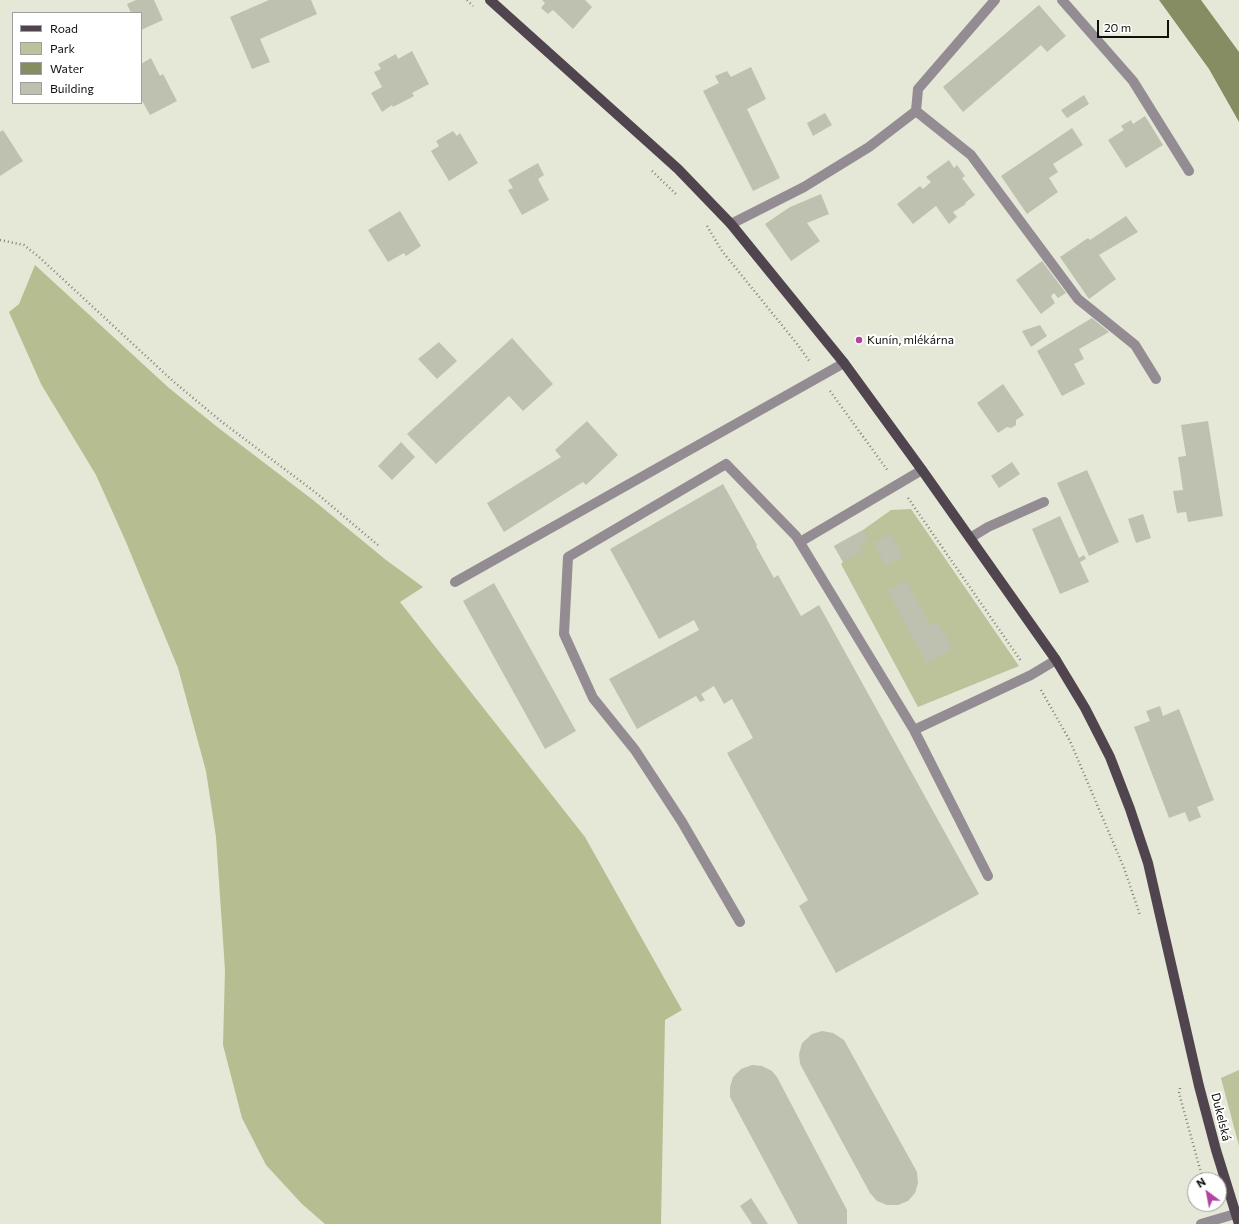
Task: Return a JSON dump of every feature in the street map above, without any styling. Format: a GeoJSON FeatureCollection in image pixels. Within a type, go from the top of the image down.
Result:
{"type":"FeatureCollection","features":[{"type":"Feature","properties":{"kind":"main road","name":"Dukelská"},"geometry":{"type":"LineString","coordinates":[[490,0],[678,169],[731,224],[844,363],[922,470],[1056,660],[1085,708],[1110,757],[1130,809],[1148,863],[1199,1086],[1216,1150],[1237,1219]]}},
{"type":"Feature","properties":{"kind":"street"},"geometry":{"type":"LineString","coordinates":[[731,224],[804,187],[869,147],[916,112],[918,89],[995,0]]}},
{"type":"Feature","properties":{"kind":"street"},"geometry":{"type":"LineString","coordinates":[[1062,0],[1133,81],[1189,171]]}},
{"type":"Feature","properties":{"kind":"street"},"geometry":{"type":"LineString","coordinates":[[916,112],[971,155],[1078,300],[1135,345],[1156,379]]}},
{"type":"Feature","properties":{"kind":"street"},"geometry":{"type":"LineString","coordinates":[[455,582],[844,363]]}},
{"type":"Feature","properties":{"kind":"street"},"geometry":{"type":"LineString","coordinates":[[740,922],[682,822],[635,750],[593,698],[564,634],[568,557],[726,464],[796,536],[800,542],[914,730],[988,876]]}},
{"type":"Feature","properties":{"kind":"street"},"geometry":{"type":"LineString","coordinates":[[800,542],[922,470]]}},
{"type":"Feature","properties":{"kind":"street"},"geometry":{"type":"LineString","coordinates":[[970,538],[988,527],[1044,502]]}},
{"type":"Feature","properties":{"kind":"street"},"geometry":{"type":"LineString","coordinates":[[914,730],[1031,675],[1056,660]]}},
{"type":"Feature","properties":{"kind":"street"},"geometry":{"type":"LineString","coordinates":[[1201,1224],[1237,1219]]}},
{"type":"Feature","properties":{"kind":"path"},"geometry":{"type":"LineString","coordinates":[[467,0],[479,11]]}},
{"type":"Feature","properties":{"kind":"path"},"geometry":{"type":"LineString","coordinates":[[648,166],[659,180],[680,198]]}},
{"type":"Feature","properties":{"kind":"path"},"geometry":{"type":"LineString","coordinates":[[705,224],[722,251],[798,345],[898,484],[1038,685],[1070,741],[1124,868],[1140,916]]}},
{"type":"Feature","properties":{"kind":"path"},"geometry":{"type":"LineString","coordinates":[[0,240],[24,245],[39,257],[174,382],[222,422],[315,492],[379,546]]}},
{"type":"Feature","properties":{"kind":"path"},"geometry":{"type":"LineString","coordinates":[[1179,1084],[1179,1093],[1201,1172]]}},
{"type":"Feature","properties":{"kind":"green space"},"geometry":{"type":"Polygon","coordinates":[[[911,509],[1019,666],[918,707],[841,564],[843,562],[834,546],[863,530],[891,510],[911,509]]]}},
{"type":"Feature","properties":{"kind":"green space"},"geometry":{"type":"Polygon","coordinates":[[[1239,1070],[1239,1146],[1221,1078],[1239,1070]]]}},
{"type":"Feature","properties":{"kind":"shaded area"},"geometry":{"type":"Polygon","coordinates":[[[35,265],[169,388],[313,500],[386,560],[423,587],[400,602],[585,837],[682,1010],[665,1020],[661,1224],[325,1224],[302,1204],[266,1165],[242,1118],[223,1045],[225,970],[216,837],[206,771],[178,668],[126,542],[96,475],[41,384],[9,312],[19,304],[35,265]]]}},
{"type":"Feature","properties":{"kind":"water"},"geometry":{"type":"Polygon","coordinates":[[[1159,0],[1201,0],[1239,52],[1239,122],[1209,69],[1159,0]]]}},
{"type":"Feature","properties":{"kind":"building"},"geometry":{"type":"Polygon","coordinates":[[[136,0],[154,0],[163,20],[142,30],[142,12],[131,12],[127,4],[136,0]]]}},
{"type":"Feature","properties":{"kind":"building"},"geometry":{"type":"Polygon","coordinates":[[[269,0],[311,0],[317,14],[260,39],[270,62],[252,69],[230,17],[269,0]]]}},
{"type":"Feature","properties":{"kind":"building"},"geometry":{"type":"Polygon","coordinates":[[[542,0],[585,0],[592,7],[573,29],[553,10],[548,14],[541,8],[545,3],[542,0]]]}},
{"type":"Feature","properties":{"kind":"building"},"geometry":{"type":"Polygon","coordinates":[[[1039,5],[1066,36],[1047,52],[1041,45],[963,112],[943,87],[1039,5]]]}},
{"type":"Feature","properties":{"kind":"building"},"geometry":{"type":"Polygon","coordinates":[[[412,51],[429,84],[412,93],[414,96],[393,107],[392,105],[382,112],[371,93],[382,87],[374,72],[381,69],[378,64],[396,54],[398,59],[412,51]]]}},
{"type":"Feature","properties":{"kind":"building"},"geometry":{"type":"Polygon","coordinates":[[[151,58],[160,76],[163,74],[177,101],[150,115],[142,101],[142,63],[151,58]]]}},
{"type":"Feature","properties":{"kind":"building"},"geometry":{"type":"Polygon","coordinates":[[[751,67],[766,99],[747,109],[780,178],[753,191],[703,91],[719,83],[715,76],[727,71],[731,77],[751,67]]]}},
{"type":"Feature","properties":{"kind":"building"},"geometry":{"type":"Polygon","coordinates":[[[1084,95],[1089,104],[1067,118],[1061,110],[1084,95]]]}},
{"type":"Feature","properties":{"kind":"building"},"geometry":{"type":"Polygon","coordinates":[[[825,113],[832,125],[813,136],[807,123],[825,113]]]}},
{"type":"Feature","properties":{"kind":"building"},"geometry":{"type":"Polygon","coordinates":[[[1145,116],[1163,145],[1126,168],[1108,140],[1124,130],[1121,126],[1131,120],[1133,124],[1145,116]]]}},
{"type":"Feature","properties":{"kind":"building"},"geometry":{"type":"Polygon","coordinates":[[[1072,128],[1083,145],[1053,164],[1058,172],[1049,178],[1058,192],[1027,214],[1001,176],[1072,128]]]}},
{"type":"Feature","properties":{"kind":"building"},"geometry":{"type":"Polygon","coordinates":[[[3,130],[23,161],[0,176],[0,132],[3,130]]]}},
{"type":"Feature","properties":{"kind":"building"},"geometry":{"type":"Polygon","coordinates":[[[453,131],[457,136],[460,133],[478,163],[449,181],[431,151],[439,146],[436,141],[453,131]]]}},
{"type":"Feature","properties":{"kind":"building"},"geometry":{"type":"Polygon","coordinates":[[[949,160],[954,168],[957,165],[965,176],[962,178],[975,195],[965,203],[966,204],[953,212],[957,217],[949,224],[936,206],[913,224],[897,204],[920,186],[923,189],[931,182],[926,177],[949,160]]]}},
{"type":"Feature","properties":{"kind":"building"},"geometry":{"type":"Polygon","coordinates":[[[538,163],[544,175],[538,179],[549,200],[522,215],[508,190],[513,188],[508,180],[538,163]]]}},
{"type":"Feature","properties":{"kind":"building"},"geometry":{"type":"Polygon","coordinates":[[[821,194],[829,214],[807,223],[820,241],[791,261],[765,224],[790,207],[821,194]]]}},
{"type":"Feature","properties":{"kind":"building"},"geometry":{"type":"Polygon","coordinates":[[[400,211],[421,246],[406,256],[404,253],[388,262],[368,230],[400,211]]]}},
{"type":"Feature","properties":{"kind":"building"},"geometry":{"type":"Polygon","coordinates":[[[1126,216],[1138,232],[1099,255],[1116,279],[1089,299],[1060,257],[1088,238],[1090,240],[1126,216]]]}},
{"type":"Feature","properties":{"kind":"building"},"geometry":{"type":"Polygon","coordinates":[[[1042,261],[1066,293],[1058,298],[1054,293],[1051,296],[1055,303],[1041,314],[1016,280],[1042,261]]]}},
{"type":"Feature","properties":{"kind":"building"},"geometry":{"type":"Polygon","coordinates":[[[1092,318],[1109,332],[1079,349],[1084,359],[1074,364],[1085,384],[1062,396],[1037,351],[1092,318]]]}},
{"type":"Feature","properties":{"kind":"building"},"geometry":{"type":"Polygon","coordinates":[[[1040,325],[1047,336],[1031,347],[1022,331],[1040,325]]]}},
{"type":"Feature","properties":{"kind":"building"},"geometry":{"type":"Polygon","coordinates":[[[512,338],[553,384],[523,411],[509,396],[436,464],[407,434],[512,338]]]}},
{"type":"Feature","properties":{"kind":"building"},"geometry":{"type":"Polygon","coordinates":[[[439,342],[457,361],[437,379],[418,359],[439,342]]]}},
{"type":"Feature","properties":{"kind":"building"},"geometry":{"type":"Polygon","coordinates":[[[1003,384],[1024,415],[1016,420],[1016,425],[1011,428],[1007,427],[998,433],[977,403],[1003,384]]]}},
{"type":"Feature","properties":{"kind":"building"},"geometry":{"type":"Polygon","coordinates":[[[587,421],[618,455],[586,485],[583,482],[504,532],[487,503],[561,457],[555,450],[587,421]]]}},
{"type":"Feature","properties":{"kind":"building"},"geometry":{"type":"Polygon","coordinates":[[[1208,421],[1223,516],[1188,522],[1186,512],[1177,513],[1173,491],[1183,490],[1178,457],[1186,456],[1181,425],[1208,421]]]}},
{"type":"Feature","properties":{"kind":"building"},"geometry":{"type":"Polygon","coordinates":[[[401,442],[415,457],[392,480],[378,466],[401,442]]]}},
{"type":"Feature","properties":{"kind":"building"},"geometry":{"type":"Polygon","coordinates":[[[1012,462],[1020,474],[999,488],[991,476],[1012,462]]]}},
{"type":"Feature","properties":{"kind":"building"},"geometry":{"type":"Polygon","coordinates":[[[1087,470],[1119,542],[1089,556],[1057,483],[1087,470]]]}},
{"type":"Feature","properties":{"kind":"building"},"geometry":{"type":"Polygon","coordinates":[[[723,484],[774,578],[778,575],[801,616],[819,605],[979,894],[836,973],[799,906],[808,900],[727,753],[753,738],[732,699],[724,704],[714,686],[701,694],[705,700],[700,702],[696,696],[637,729],[609,679],[699,630],[694,620],[659,639],[610,549],[723,484]]]}},
{"type":"Feature","properties":{"kind":"building"},"geometry":{"type":"Polygon","coordinates":[[[1143,514],[1151,538],[1136,543],[1128,519],[1143,514]]]}},
{"type":"Feature","properties":{"kind":"building"},"geometry":{"type":"Polygon","coordinates":[[[1060,516],[1079,558],[1084,555],[1086,559],[1080,562],[1089,582],[1060,594],[1032,529],[1060,516]]]}},
{"type":"Feature","properties":{"kind":"building"},"geometry":{"type":"Polygon","coordinates":[[[863,530],[868,539],[860,544],[864,551],[843,562],[834,546],[863,530]]]}},
{"type":"Feature","properties":{"kind":"building"},"geometry":{"type":"Polygon","coordinates":[[[890,533],[903,556],[886,566],[874,543],[890,533]]]}},
{"type":"Feature","properties":{"kind":"building"},"geometry":{"type":"Polygon","coordinates":[[[906,580],[931,626],[938,622],[953,649],[927,664],[887,590],[906,580]]]}},
{"type":"Feature","properties":{"kind":"building"},"geometry":{"type":"Polygon","coordinates":[[[494,583],[576,731],[545,749],[463,601],[494,583]]]}},
{"type":"Feature","properties":{"kind":"building"},"geometry":{"type":"Polygon","coordinates":[[[1160,706],[1163,716],[1179,709],[1214,800],[1197,807],[1201,817],[1189,822],[1185,812],[1169,818],[1134,727],[1150,721],[1146,711],[1160,706]]]}},
{"type":"Feature","properties":{"kind":"building"},"geometry":{"type":"Polygon","coordinates":[[[822,1031],[833,1033],[844,1040],[917,1172],[918,1183],[915,1193],[908,1201],[898,1205],[887,1205],[877,1201],[870,1193],[800,1064],[799,1054],[802,1043],[812,1034],[822,1031]]]}},
{"type":"Feature","properties":{"kind":"building"},"geometry":{"type":"Polygon","coordinates":[[[752,1065],[762,1066],[772,1071],[777,1077],[847,1210],[847,1224],[798,1224],[730,1097],[730,1087],[733,1077],[741,1069],[752,1065]]]}},
{"type":"Feature","properties":{"kind":"building"},"geometry":{"type":"Polygon","coordinates":[[[751,1198],[768,1224],[752,1224],[740,1206],[751,1198]]]}},
{"type":"Feature","properties":{"kind":"place","name":"Kunín, mlékárna"},"geometry":{"type":"Point","coordinates":[859,340]}}]}
